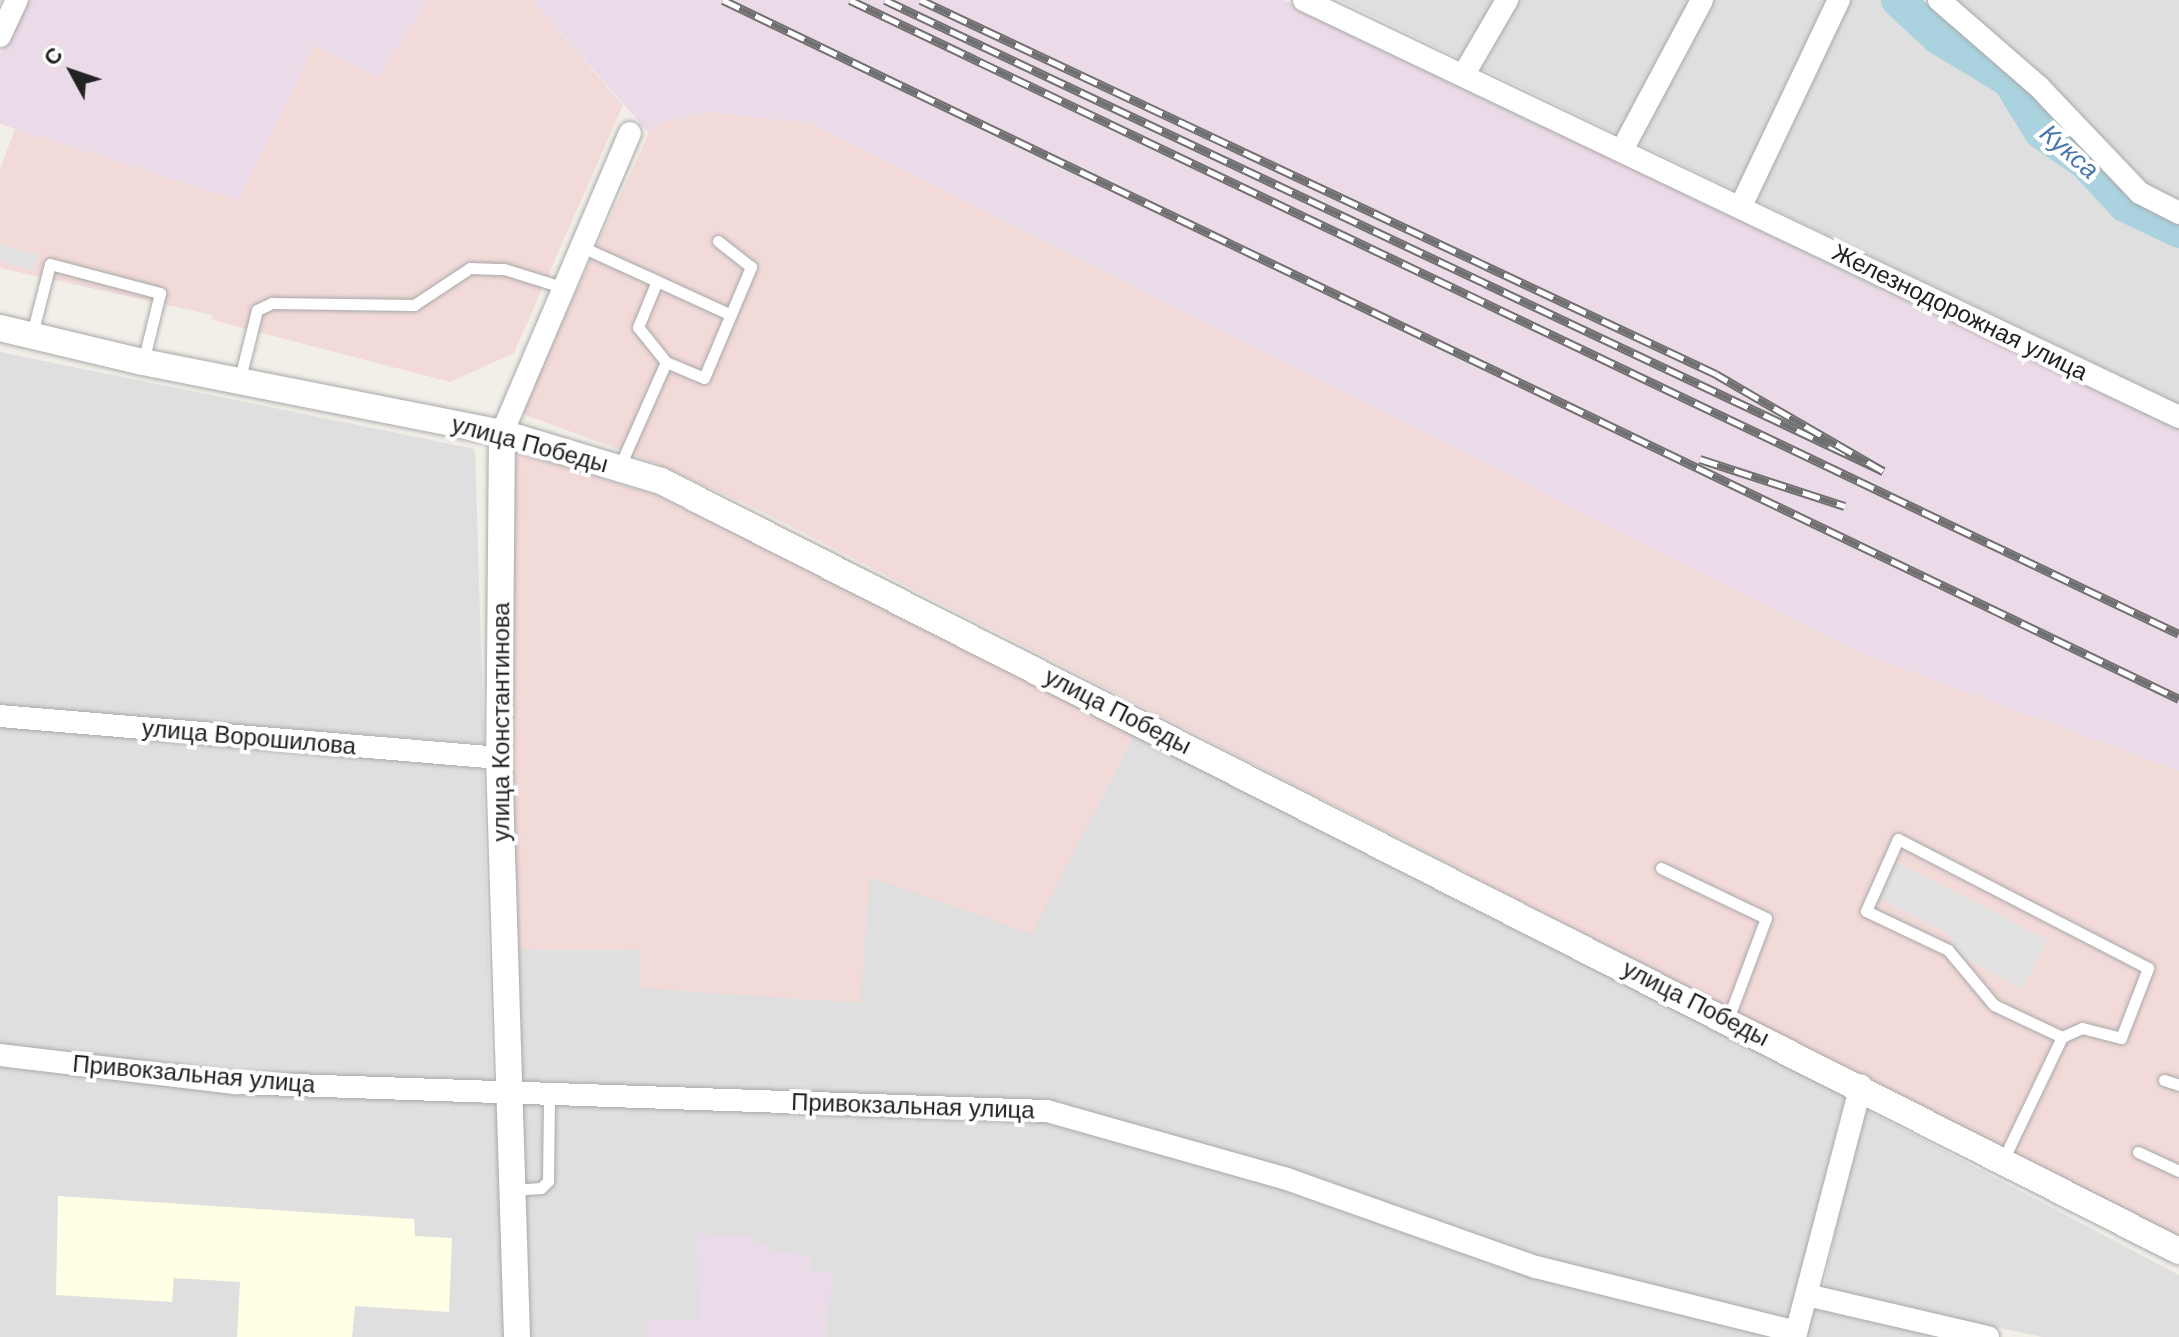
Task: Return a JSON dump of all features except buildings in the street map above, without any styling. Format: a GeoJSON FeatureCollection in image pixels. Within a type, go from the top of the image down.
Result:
{"type":"FeatureCollection","features":[{"type":"Feature","properties":{"kind":"street"},"geometry":{"type":"LineString","coordinates":[[0,36],[17,0]]}},
{"type":"Feature","properties":{"kind":"street","name":"Железнодорожная улица"},"geometry":{"type":"LineString","coordinates":[[1304,0],[2179,417]]}},
{"type":"Feature","properties":{"kind":"street"},"geometry":{"type":"LineString","coordinates":[[1464,74],[1507,0]]}},
{"type":"Feature","properties":{"kind":"street"},"geometry":{"type":"LineString","coordinates":[[1622,150],[1702,0]]}},
{"type":"Feature","properties":{"kind":"street"},"geometry":{"type":"LineString","coordinates":[[1741,206],[1839,0]]}},
{"type":"Feature","properties":{"kind":"street"},"geometry":{"type":"LineString","coordinates":[[1939,0],[2039,87],[2140,193],[2179,213]]}},
{"type":"Feature","properties":{"kind":"street","name":"улица Константинова"},"geometry":{"type":"LineString","coordinates":[[517,1337],[499,758],[502,433],[630,133]]}},
{"type":"Feature","properties":{"kind":"street","name":"улица Победы"},"geometry":{"type":"LineString","coordinates":[[0,328],[143,362],[240,378],[502,433],[661,481],[1861,1086],[2179,1251]]}},
{"type":"Feature","properties":{"kind":"street","name":"улица Ворошилова"},"geometry":{"type":"LineString","coordinates":[[0,716],[499,758]]}},
{"type":"Feature","properties":{"kind":"street","name":"Привокзальная улица"},"geometry":{"type":"LineString","coordinates":[[0,1055],[236,1083],[1047,1111],[1287,1179],[1536,1267],[1796,1334]]}},
{"type":"Feature","properties":{"kind":"street"},"geometry":{"type":"LineString","coordinates":[[1796,1334],[1861,1086]]}},
{"type":"Feature","properties":{"kind":"street"},"geometry":{"type":"LineString","coordinates":[[1807,1295],[1988,1337]]}},
{"type":"Feature","properties":{"kind":"lane"},"geometry":{"type":"LineString","coordinates":[[657,281],[638,327],[666,362],[704,378],[751,267],[718,241]]}},
{"type":"Feature","properties":{"kind":"lane"},"geometry":{"type":"LineString","coordinates":[[582,247],[731,315]]}},
{"type":"Feature","properties":{"kind":"lane"},"geometry":{"type":"LineString","coordinates":[[32,334],[50,264],[160,293],[143,362]]}},
{"type":"Feature","properties":{"kind":"lane"},"geometry":{"type":"LineString","coordinates":[[240,378],[257,310],[272,303],[414,305],[470,268],[504,269],[565,288]]}},
{"type":"Feature","properties":{"kind":"lane"},"geometry":{"type":"LineString","coordinates":[[619,468],[666,362]]}},
{"type":"Feature","properties":{"kind":"lane"},"geometry":{"type":"LineString","coordinates":[[2003,1160],[2062,1037],[2082,1028],[2121,1038],[2148,968],[1898,839],[1866,911],[1948,950],[1994,1005],[2062,1037]]}},
{"type":"Feature","properties":{"kind":"lane"},"geometry":{"type":"LineString","coordinates":[[1661,868],[1766,918],[1728,1019]]}},
{"type":"Feature","properties":{"kind":"lane"},"geometry":{"type":"LineString","coordinates":[[2164,1080],[2179,1085]]}},
{"type":"Feature","properties":{"kind":"lane"},"geometry":{"type":"LineString","coordinates":[[511,1190],[541,1188],[548,1181],[549,1094]]}},
{"type":"Feature","properties":{"kind":"lane"},"geometry":{"type":"LineString","coordinates":[[2138,1152],[2179,1171]]}},
{"type":"Feature","properties":{"kind":"shaded area"},"geometry":{"type":"Polygon","coordinates":[[[25,0],[429,0],[378,77],[314,45],[239,200],[0,124],[0,55],[25,0]]]}},
{"type":"Feature","properties":{"kind":"shaded area"},"geometry":{"type":"Polygon","coordinates":[[[429,0],[532,0],[623,105],[514,353],[450,382],[212,320],[213,315],[0,268],[0,169],[15,129],[239,200],[314,44],[378,77],[429,0]]]}},
{"type":"Feature","properties":{"kind":"shaded area"},"geometry":{"type":"Polygon","coordinates":[[[532,0],[1284,0],[1466,84],[2179,429],[2179,771],[1853,650],[811,123],[709,112],[663,122],[649,133],[532,0]]]}},
{"type":"Feature","properties":{"kind":"shaded area"},"geometry":{"type":"Polygon","coordinates":[[[1339,0],[1885,0],[1941,52],[2003,86],[2034,137],[2078,167],[2120,209],[2157,233],[2179,240],[2179,404],[1339,0]]]}},
{"type":"Feature","properties":{"kind":"shaded area"},"geometry":{"type":"Polygon","coordinates":[[[1950,0],[2179,0],[2179,205],[2146,185],[1950,0]]]}},
{"type":"Feature","properties":{"kind":"shaded area"},"geometry":{"type":"Polygon","coordinates":[[[709,112],[811,123],[1853,650],[2179,771],[2179,1239],[761,511],[655,463],[520,413],[649,133],[663,122],[709,112]]]}},
{"type":"Feature","properties":{"kind":"shaded area"},"geometry":{"type":"Polygon","coordinates":[[[0,244],[38,255],[34,271],[0,261],[0,244]]]}},
{"type":"Feature","properties":{"kind":"shaded area"},"geometry":{"type":"Polygon","coordinates":[[[0,352],[475,449],[484,744],[0,706],[0,352]]]}},
{"type":"Feature","properties":{"kind":"shaded area"},"geometry":{"type":"Polygon","coordinates":[[[511,451],[658,496],[1136,731],[1032,934],[870,877],[860,1003],[641,988],[641,950],[512,949],[511,451]]]}},
{"type":"Feature","properties":{"kind":"shaded area"},"geometry":{"type":"Polygon","coordinates":[[[0,724],[483,767],[492,1082],[254,1077],[0,1045],[0,724]]]}},
{"type":"Feature","properties":{"kind":"shaded area"},"geometry":{"type":"Polygon","coordinates":[[[1136,731],[1846,1093],[1791,1319],[1526,1253],[1046,1103],[515,1081],[512,949],[641,950],[641,987],[869,877],[1136,731]]]}},
{"type":"Feature","properties":{"kind":"shaded area"},"geometry":{"type":"Polygon","coordinates":[[[1897,862],[2048,940],[2022,990],[1958,954],[1949,934],[1879,898],[1897,862]]]}},
{"type":"Feature","properties":{"kind":"shaded area"},"geometry":{"type":"Polygon","coordinates":[[[0,1061],[498,1100],[504,1337],[0,1337],[0,1061]]]}},
{"type":"Feature","properties":{"kind":"shaded area"},"geometry":{"type":"Polygon","coordinates":[[[518,1100],[1047,1118],[1783,1337],[527,1337],[518,1100]]]}},
{"type":"Feature","properties":{"kind":"shaded area"},"geometry":{"type":"Polygon","coordinates":[[[1862,1107],[2179,1275],[2179,1337],[2042,1337],[1823,1290],[1862,1107]]]}},
{"type":"Feature","properties":{"kind":"shaded area"},"geometry":{"type":"Polygon","coordinates":[[[58,1196],[414,1219],[415,1236],[452,1238],[449,1312],[355,1306],[352,1337],[237,1337],[240,1282],[174,1278],[172,1302],[56,1295],[58,1196]]]}},
{"type":"Feature","properties":{"kind":"shaded area"},"geometry":{"type":"Polygon","coordinates":[[[697,1234],[756,1236],[756,1243],[768,1244],[769,1250],[812,1256],[812,1271],[832,1272],[827,1337],[647,1337],[647,1321],[699,1320],[697,1234]]]}},
{"type":"Feature","properties":{"kind":"shaded area"},"geometry":{"type":"Polygon","coordinates":[[[1812,1305],[1953,1337],[1807,1337],[1812,1305]]]}},
{"type":"Feature","properties":{"kind":"waterway","name":"Кукса"},"geometry":{"type":"LineString","coordinates":[[1898,0],[1939,38],[2009,80],[2041,132],[2085,162],[2125,205],[2179,231]]}},
{"type":"Feature","properties":{"kind":"railway"},"geometry":{"type":"LineString","coordinates":[[723,0],[2179,699]]}},
{"type":"Feature","properties":{"kind":"railway"},"geometry":{"type":"LineString","coordinates":[[850,0],[2179,634]]}},
{"type":"Feature","properties":{"kind":"railway"},"geometry":{"type":"LineString","coordinates":[[885,0],[1883,471],[1716,374],[921,0]]}},
{"type":"Feature","properties":{"kind":"railway"},"geometry":{"type":"LineString","coordinates":[[1700,459],[1845,506]]}}]}
